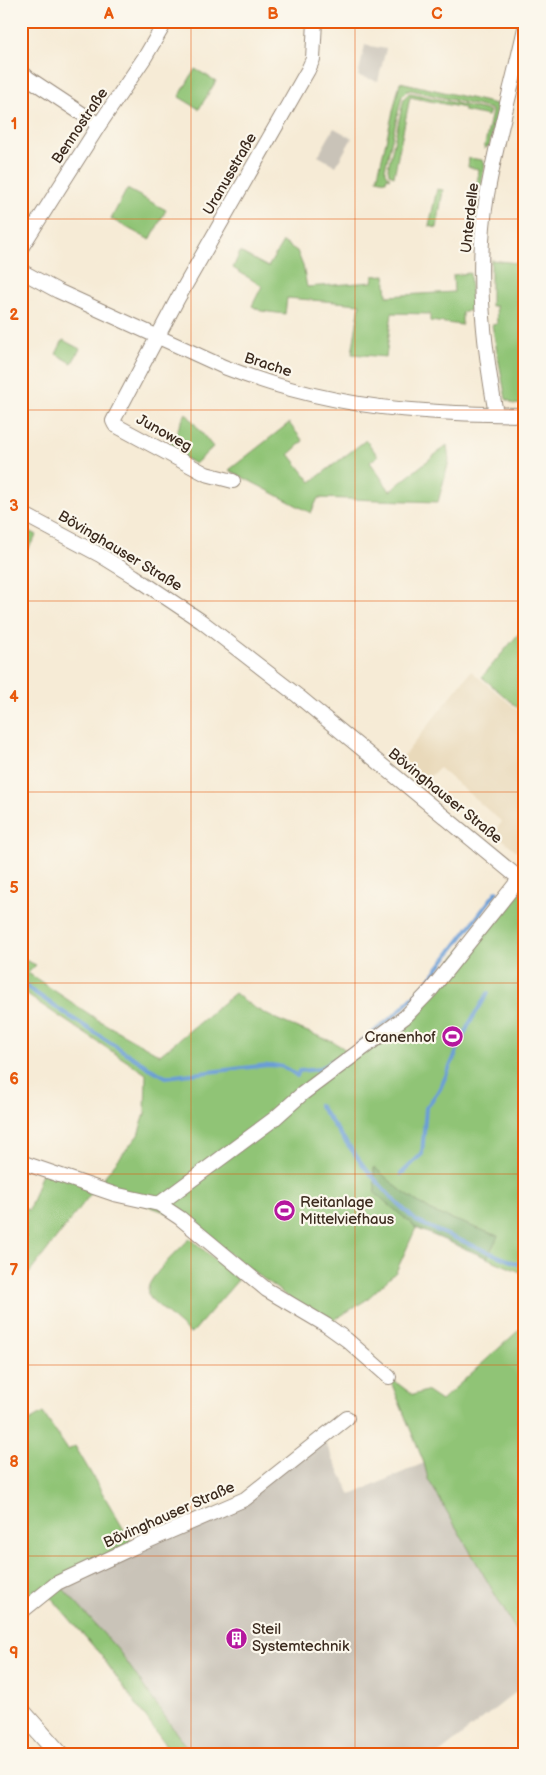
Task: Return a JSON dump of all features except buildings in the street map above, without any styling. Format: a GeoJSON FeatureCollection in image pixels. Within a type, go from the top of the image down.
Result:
{"type":"FeatureCollection","features":[{"type":"Feature","properties":{"kind":"street","name":"Bennostraße"},"geometry":{"type":"LineString","coordinates":[[21,248],[99,125],[145,57],[166,21]]}},
{"type":"Feature","properties":{"kind":"street","name":"Uranusstraße"},"geometry":{"type":"LineString","coordinates":[[157,337],[308,70],[313,59],[315,21]]}},
{"type":"Feature","properties":{"kind":"street","name":"Unterdelle"},"geometry":{"type":"LineString","coordinates":[[496,414],[485,343],[481,286],[482,254],[487,196],[525,28]]}},
{"type":"Feature","properties":{"kind":"street"},"geometry":{"type":"LineString","coordinates":[[21,71],[28,78],[99,125]]}},
{"type":"Feature","properties":{"kind":"street","name":"Brache"},"geometry":{"type":"LineString","coordinates":[[21,271],[58,291],[157,337],[250,377],[323,398],[425,411],[525,415]]}},
{"type":"Feature","properties":{"kind":"street","name":"Junoweg"},"geometry":{"type":"LineString","coordinates":[[157,337],[113,421],[115,425],[206,474],[234,481]]}},
{"type":"Feature","properties":{"kind":"street","name":"Bövinghauser Straße"},"geometry":{"type":"LineString","coordinates":[[21,513],[100,555],[201,620],[522,876],[431,990],[405,1017],[302,1094],[274,1119],[159,1204]]}},
{"type":"Feature","properties":{"kind":"street"},"geometry":{"type":"LineString","coordinates":[[21,1162],[114,1194],[159,1204],[180,1218],[267,1290],[348,1340],[390,1378]]}},
{"type":"Feature","properties":{"kind":"street","name":"Bövinghauser Straße"},"geometry":{"type":"LineString","coordinates":[[21,1612],[58,1583],[134,1547],[245,1499],[347,1418]]}},
{"type":"Feature","properties":{"kind":"street"},"geometry":{"type":"LineString","coordinates":[[23,1713],[59,1754]]}},
{"type":"Feature","properties":{"kind":"shaded area"},"geometry":{"type":"Polygon","coordinates":[[[365,45],[386,49],[378,81],[358,76],[365,45]]]}},
{"type":"Feature","properties":{"kind":"shaded area"},"geometry":{"type":"Polygon","coordinates":[[[334,128],[352,138],[336,166],[318,156],[334,128]]]}},
{"type":"Feature","properties":{"kind":"shaded area"},"geometry":{"type":"Polygon","coordinates":[[[471,671],[525,716],[525,848],[520,854],[494,832],[502,822],[439,768],[427,779],[402,758],[471,671]]]}},
{"type":"Feature","properties":{"kind":"shaded area"},"geometry":{"type":"Polygon","coordinates":[[[323,1438],[351,1495],[424,1463],[428,1479],[525,1646],[525,1685],[438,1754],[191,1754],[119,1651],[57,1583],[245,1499],[323,1438]]]}},
{"type":"Feature","properties":{"kind":"green space"},"geometry":{"type":"Polygon","coordinates":[[[195,69],[216,81],[199,109],[179,97],[195,69]]]}},
{"type":"Feature","properties":{"kind":"green space"},"geometry":{"type":"Polygon","coordinates":[[[400,82],[500,105],[489,146],[484,149],[492,112],[491,109],[411,90],[405,92],[402,96],[385,169],[390,178],[387,177],[386,181],[377,179],[400,82]]]}},
{"type":"Feature","properties":{"kind":"green space"},"geometry":{"type":"Polygon","coordinates":[[[409,93],[490,111],[488,116],[464,111],[464,108],[410,97],[394,176],[389,174],[388,168],[404,98],[409,93]]]}},
{"type":"Feature","properties":{"kind":"green space"},"geometry":{"type":"Polygon","coordinates":[[[469,158],[482,160],[485,164],[478,207],[474,207],[479,169],[468,167],[469,158]]]}},
{"type":"Feature","properties":{"kind":"green space"},"geometry":{"type":"Polygon","coordinates":[[[127,189],[166,210],[150,240],[111,219],[127,189]]]}},
{"type":"Feature","properties":{"kind":"green space"},"geometry":{"type":"Polygon","coordinates":[[[437,189],[443,190],[437,228],[429,226],[437,189]]]}},
{"type":"Feature","properties":{"kind":"green space"},"geometry":{"type":"Polygon","coordinates":[[[283,242],[297,251],[303,266],[307,287],[372,282],[373,276],[385,275],[387,296],[454,292],[453,275],[470,273],[472,310],[462,312],[462,325],[430,321],[430,314],[392,313],[386,357],[352,354],[360,304],[287,298],[285,314],[261,311],[252,306],[262,286],[233,268],[240,252],[268,267],[283,242]]]}},
{"type":"Feature","properties":{"kind":"green space"},"geometry":{"type":"Polygon","coordinates":[[[491,260],[525,264],[525,405],[514,404],[506,399],[492,325],[497,324],[496,306],[491,306],[491,260]]]}},
{"type":"Feature","properties":{"kind":"green space"},"geometry":{"type":"Polygon","coordinates":[[[63,340],[80,349],[72,363],[56,354],[63,340]]]}},
{"type":"Feature","properties":{"kind":"green space"},"geometry":{"type":"Polygon","coordinates":[[[186,413],[213,447],[195,464],[168,448],[186,413]]]}},
{"type":"Feature","properties":{"kind":"green space"},"geometry":{"type":"Polygon","coordinates":[[[289,423],[303,441],[289,454],[311,482],[366,440],[378,456],[370,462],[390,491],[447,445],[449,461],[438,502],[318,498],[311,513],[229,470],[289,423]]]}},
{"type":"Feature","properties":{"kind":"green space"},"geometry":{"type":"Polygon","coordinates":[[[21,527],[37,535],[21,559],[21,527]]]}},
{"type":"Feature","properties":{"kind":"green space"},"geometry":{"type":"Polygon","coordinates":[[[525,626],[525,713],[524,713],[482,677],[525,626]]]}},
{"type":"Feature","properties":{"kind":"green space"},"geometry":{"type":"Polygon","coordinates":[[[525,872],[525,1274],[487,1258],[497,1236],[433,1212],[404,1193],[374,1168],[375,1191],[416,1228],[396,1272],[366,1300],[326,1325],[181,1218],[96,1187],[138,1135],[145,1114],[146,1074],[21,991],[21,958],[36,965],[28,973],[98,1020],[160,1055],[235,993],[262,1012],[334,1043],[344,1048],[353,1057],[405,1017],[525,872]]]}},
{"type":"Feature","properties":{"kind":"green space"},"geometry":{"type":"Polygon","coordinates":[[[374,1167],[404,1193],[433,1212],[498,1236],[487,1258],[416,1228],[374,1192],[374,1167]]]}},
{"type":"Feature","properties":{"kind":"green space"},"geometry":{"type":"Polygon","coordinates":[[[43,1170],[96,1187],[21,1284],[21,1207],[29,1210],[43,1170]]]}},
{"type":"Feature","properties":{"kind":"green space"},"geometry":{"type":"Polygon","coordinates":[[[190,1238],[238,1280],[193,1332],[189,1333],[151,1299],[148,1295],[148,1288],[154,1276],[190,1238]]]}},
{"type":"Feature","properties":{"kind":"green space"},"geometry":{"type":"Polygon","coordinates":[[[520,1329],[525,1334],[525,1646],[428,1479],[424,1463],[389,1377],[413,1395],[426,1391],[441,1401],[520,1329]]]}},
{"type":"Feature","properties":{"kind":"green space"},"geometry":{"type":"Polygon","coordinates":[[[43,1413],[68,1450],[75,1446],[134,1547],[58,1583],[119,1651],[191,1754],[172,1754],[100,1654],[49,1595],[21,1608],[21,1420],[24,1424],[43,1413]]]}},
{"type":"Feature","properties":{"kind":"waterway"},"geometry":{"type":"LineString","coordinates":[[358,1044],[394,1016],[426,984],[497,891]]}},
{"type":"Feature","properties":{"kind":"waterway"},"geometry":{"type":"LineString","coordinates":[[522,962],[525,958]]}},
{"type":"Feature","properties":{"kind":"waterway"},"geometry":{"type":"LineString","coordinates":[[21,983],[69,1016],[166,1077],[268,1065],[284,1068],[297,1076],[299,1071],[319,1069],[343,1055]]}},
{"type":"Feature","properties":{"kind":"waterway"},"geometry":{"type":"LineString","coordinates":[[401,1174],[422,1154],[426,1108],[440,1089],[469,1024],[488,993]]}},
{"type":"Feature","properties":{"kind":"waterway"},"geometry":{"type":"LineString","coordinates":[[319,1105],[365,1168],[416,1221],[525,1267]]}},
{"type":"Feature","properties":{"kind":"place","name":"Cranenhof"},"geometry":{"type":"Point","coordinates":[452,1037]}},
{"type":"Feature","properties":{"kind":"place","name":"Reitanlage Mittelviefhaus"},"geometry":{"type":"Point","coordinates":[284,1211]}},
{"type":"Feature","properties":{"kind":"place","name":"Steil Systemtechnik"},"geometry":{"type":"Point","coordinates":[236,1638]}}]}
